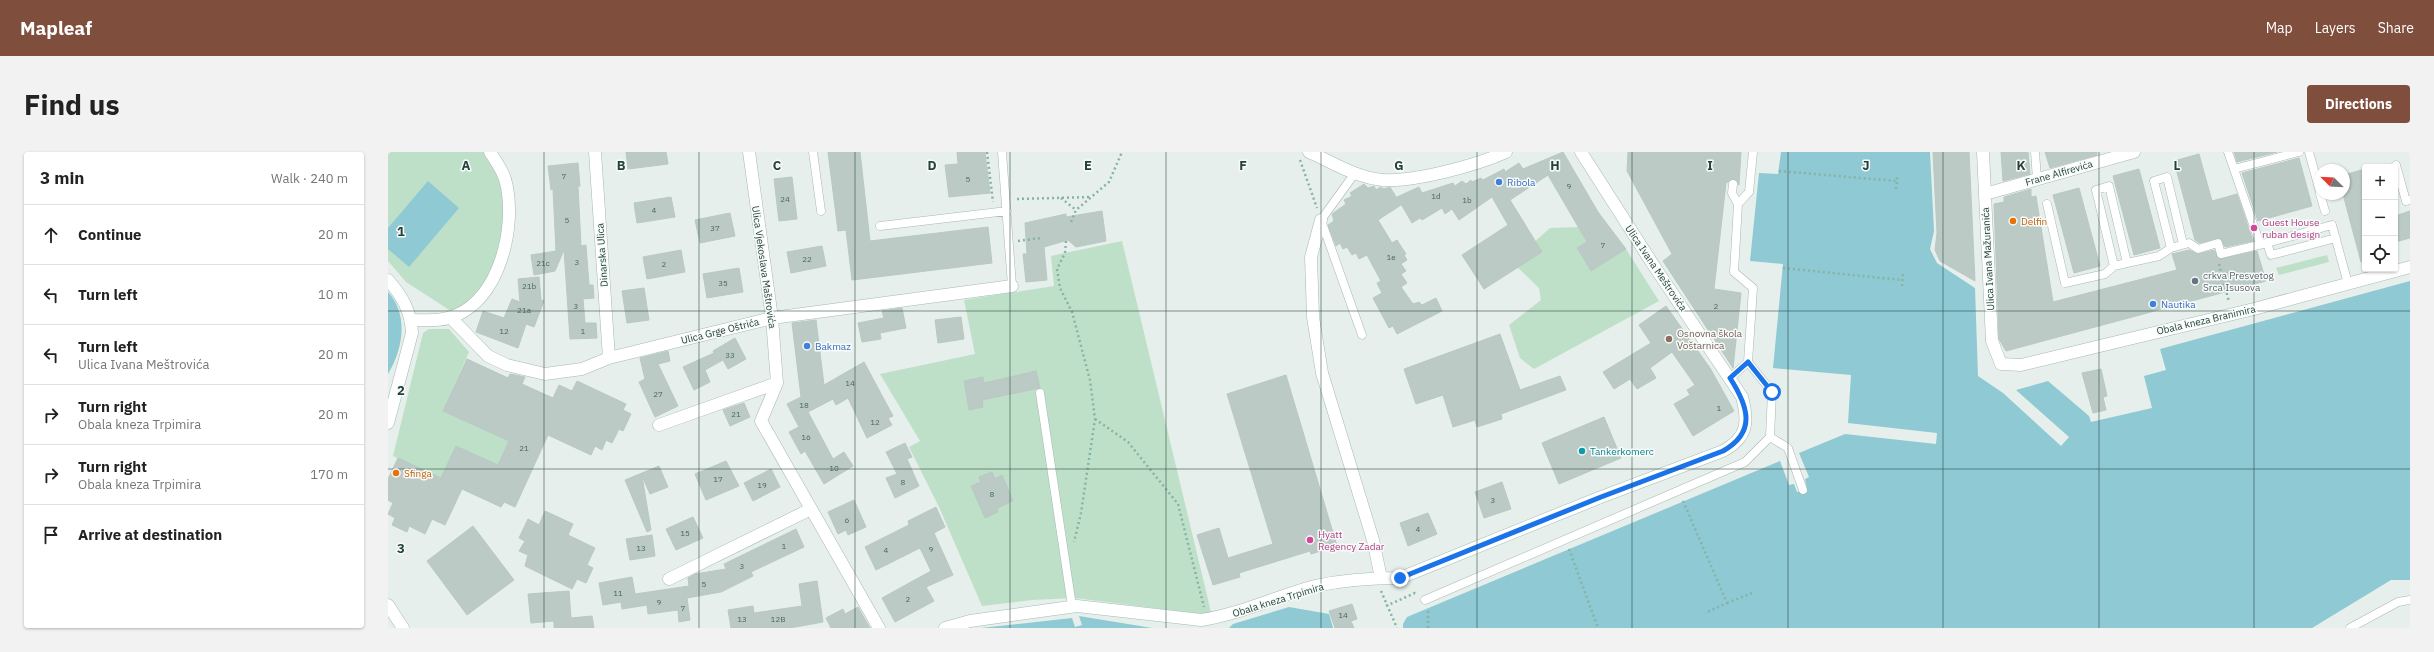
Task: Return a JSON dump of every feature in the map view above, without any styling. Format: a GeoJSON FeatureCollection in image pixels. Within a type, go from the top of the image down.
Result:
{"type":"FeatureCollection","features":[{"type":"Feature","properties":{"kind":"street"},"geometry":{"type":"LineString","coordinates":[[412,320],[439,320],[457,315],[480,297],[504,258],[508,224],[507,187],[502,170],[490,152]]}},
{"type":"Feature","properties":{"kind":"street","name":"Dinarska Ulica"},"geometry":{"type":"LineString","coordinates":[[595,152],[610,358]]}},
{"type":"Feature","properties":{"kind":"street","name":"Ulica Vjekoslava Maštrovića"},"geometry":{"type":"LineString","coordinates":[[749,152],[772,318],[777,383],[761,421],[879,628]]}},
{"type":"Feature","properties":{"kind":"street"},"geometry":{"type":"LineString","coordinates":[[1309,154],[1355,173],[1384,180],[1433,174],[1493,158],[1506,152]]}},
{"type":"Feature","properties":{"kind":"street","name":"Ulica Ivana Meštrovića"},"geometry":{"type":"LineString","coordinates":[[1581,152],[1652,263],[1742,397],[1746,416],[1745,427]]}},
{"type":"Feature","properties":{"kind":"street","name":"Ulica Ivana Mažuranića"},"geometry":{"type":"LineString","coordinates":[[1983,152],[1992,340],[2001,364]]}},
{"type":"Feature","properties":{"kind":"street","name":"Frane Alfirevića"},"geometry":{"type":"LineString","coordinates":[[1985,194],[2134,152]]}},
{"type":"Feature","properties":{"kind":"street"},"geometry":{"type":"LineString","coordinates":[[1321,220],[1311,257],[1313,317],[1321,366],[1373,540],[1379,578]]}},
{"type":"Feature","properties":{"kind":"street","name":"Obala kneza Branimira"},"geometry":{"type":"LineString","coordinates":[[2001,364],[2021,365],[2233,314],[2410,267]]}},
{"type":"Feature","properties":{"kind":"street"},"geometry":{"type":"LineString","coordinates":[[388,280],[406,305],[412,320],[412,333],[388,423]]}},
{"type":"Feature","properties":{"kind":"street","name":"Ulica Grge Oštrića"},"geometry":{"type":"LineString","coordinates":[[450,317],[488,356],[507,365],[545,374],[582,370],[610,358],[772,318],[1012,286]]}},
{"type":"Feature","properties":{"kind":"street"},"geometry":{"type":"LineString","coordinates":[[659,425],[777,383]]}},
{"type":"Feature","properties":{"kind":"street","name":"Obala kneza Trpimira"},"geometry":{"type":"LineString","coordinates":[[945,628],[970,621],[1072,606],[1207,619],[1222,617],[1316,586],[1357,580],[1400,578],[1601,497],[1723,451],[1735,445],[1745,427]]}},
{"type":"Feature","properties":{"kind":"street"},"geometry":{"type":"LineString","coordinates":[[669,579],[811,509]]}},
{"type":"Feature","properties":{"kind":"street"},"geometry":{"type":"LineString","coordinates":[[388,605],[403,628]]}},
{"type":"Feature","properties":{"kind":"lane"},"geometry":{"type":"LineString","coordinates":[[813,152],[821,211]]}},
{"type":"Feature","properties":{"kind":"lane"},"geometry":{"type":"LineString","coordinates":[[1002,152],[1010,242],[1012,286]]}},
{"type":"Feature","properties":{"kind":"lane"},"geometry":{"type":"LineString","coordinates":[[1738,204],[1749,192],[1753,152]]}},
{"type":"Feature","properties":{"kind":"lane"},"geometry":{"type":"LineString","coordinates":[[2035,152],[2037,179]]}},
{"type":"Feature","properties":{"kind":"lane"},"geometry":{"type":"LineString","coordinates":[[2228,152],[2263,243],[2271,255],[2336,238]]}},
{"type":"Feature","properties":{"kind":"lane"},"geometry":{"type":"LineString","coordinates":[[2234,169],[2299,152]]}},
{"type":"Feature","properties":{"kind":"lane"},"geometry":{"type":"LineString","coordinates":[[2309,152],[2314,171]]}},
{"type":"Feature","properties":{"kind":"lane"},"geometry":{"type":"LineString","coordinates":[[2398,172],[2406,201],[2410,200]]}},
{"type":"Feature","properties":{"kind":"lane"},"geometry":{"type":"LineString","coordinates":[[1355,173],[1321,220],[1362,335]]}},
{"type":"Feature","properties":{"kind":"lane"},"geometry":{"type":"LineString","coordinates":[[2171,248],[2154,181],[2167,177],[2183,244]]}},
{"type":"Feature","properties":{"kind":"lane"},"geometry":{"type":"LineString","coordinates":[[1427,604],[1745,462],[1770,437],[1772,392],[1748,362],[1753,288],[1734,272],[1738,204],[1732,193],[1733,184]]}},
{"type":"Feature","properties":{"kind":"lane"},"geometry":{"type":"LineString","coordinates":[[2114,266],[2096,190],[2108,186],[2127,263]]}},
{"type":"Feature","properties":{"kind":"lane"},"geometry":{"type":"LineString","coordinates":[[2322,200],[2325,211]]}},
{"type":"Feature","properties":{"kind":"lane"},"geometry":{"type":"LineString","coordinates":[[2047,204],[2065,282],[2105,274],[2114,266],[2159,256],[2171,248],[2183,244],[2192,244],[2198,249],[2218,243],[2221,254],[2332,225],[2348,283]]}},
{"type":"Feature","properties":{"kind":"lane"},"geometry":{"type":"LineString","coordinates":[[880,226],[1007,211]]}},
{"type":"Feature","properties":{"kind":"lane"},"geometry":{"type":"LineString","coordinates":[[1730,378],[1748,362]]}},
{"type":"Feature","properties":{"kind":"lane"},"geometry":{"type":"LineString","coordinates":[[1040,393],[1072,606]]}},
{"type":"Feature","properties":{"kind":"lane"},"geometry":{"type":"LineString","coordinates":[[1770,437],[1788,448],[1803,490]]}},
{"type":"Feature","properties":{"kind":"lane"},"geometry":{"type":"LineString","coordinates":[[2350,628],[2398,602],[2410,600]]}},
{"type":"Feature","properties":{"kind":"path"},"geometry":{"type":"LineString","coordinates":[[987,152],[991,192]]}},
{"type":"Feature","properties":{"kind":"path"},"geometry":{"type":"LineString","coordinates":[[1071,222],[1076,210],[1109,182],[1122,152]]}},
{"type":"Feature","properties":{"kind":"path"},"geometry":{"type":"LineString","coordinates":[[1309,154],[1321,220]]}},
{"type":"Feature","properties":{"kind":"path"},"geometry":{"type":"LineString","coordinates":[[1779,171],[1897,181]]}},
{"type":"Feature","properties":{"kind":"path"},"geometry":{"type":"LineString","coordinates":[[1896,189],[1897,176]]}},
{"type":"Feature","properties":{"kind":"path"},"geometry":{"type":"LineString","coordinates":[[1013,199],[1092,197]]}},
{"type":"Feature","properties":{"kind":"path"},"geometry":{"type":"LineString","coordinates":[[1060,198],[1076,210]]}},
{"type":"Feature","properties":{"kind":"path"},"geometry":{"type":"LineString","coordinates":[[1010,242],[1041,238]]}},
{"type":"Feature","properties":{"kind":"path"},"geometry":{"type":"LineString","coordinates":[[1066,241],[1065,253],[1057,269],[1060,288],[1072,312],[1090,380],[1095,419],[1081,513],[1072,548]]}},
{"type":"Feature","properties":{"kind":"path"},"geometry":{"type":"LineString","coordinates":[[2221,254],[2217,256],[2233,314]]}},
{"type":"Feature","properties":{"kind":"path"},"geometry":{"type":"LineString","coordinates":[[1783,268],[1903,280]]}},
{"type":"Feature","properties":{"kind":"path"},"geometry":{"type":"LineString","coordinates":[[1902,286],[1903,274]]}},
{"type":"Feature","properties":{"kind":"path"},"geometry":{"type":"LineString","coordinates":[[1095,419],[1128,442],[1178,504],[1207,619]]}},
{"type":"Feature","properties":{"kind":"path"},"geometry":{"type":"LineString","coordinates":[[1683,501],[1727,603]]}},
{"type":"Feature","properties":{"kind":"path"},"geometry":{"type":"LineString","coordinates":[[1569,548],[1598,628]]}},
{"type":"Feature","properties":{"kind":"path"},"geometry":{"type":"LineString","coordinates":[[1379,578],[1386,606],[1397,628]]}},
{"type":"Feature","properties":{"kind":"path"},"geometry":{"type":"LineString","coordinates":[[1386,606],[1415,593],[1427,604],[1428,628]]}},
{"type":"Feature","properties":{"kind":"path"},"geometry":{"type":"LineString","coordinates":[[1705,613],[1752,593]]}},
{"type":"Feature","properties":{"kind":"green space"},"geometry":{"type":"Polygon","coordinates":[[[388,152],[490,152],[502,170],[508,224],[492,279],[457,315],[406,282],[388,261],[388,152]]]}},
{"type":"Feature","properties":{"kind":"green space"},"geometry":{"type":"Polygon","coordinates":[[[1578,227],[1587,242],[1577,249],[1591,271],[1626,249],[1659,301],[1534,369],[1520,358],[1509,325],[1541,300],[1539,288],[1512,262],[1550,228],[1578,227]]]}},
{"type":"Feature","properties":{"kind":"green space"},"geometry":{"type":"Polygon","coordinates":[[[1122,241],[1211,612],[1201,614],[1075,598],[1032,600],[982,606],[939,507],[909,447],[920,441],[880,374],[975,354],[964,300],[1054,286],[1051,256],[1122,241]]]}},
{"type":"Feature","properties":{"kind":"green space"},"geometry":{"type":"Polygon","coordinates":[[[2327,255],[2329,262],[2279,275],[2276,268],[2327,255]]]}},
{"type":"Feature","properties":{"kind":"green space"},"geometry":{"type":"Polygon","coordinates":[[[429,329],[449,329],[469,352],[443,411],[509,441],[498,465],[456,446],[441,478],[393,456],[423,333],[429,329]]]}},
{"type":"Feature","properties":{"kind":"water"},"geometry":{"type":"Polygon","coordinates":[[[1781,152],[1930,152],[1934,231],[1930,249],[1937,263],[1975,288],[1978,376],[2003,393],[2061,446],[2069,437],[2016,390],[2048,381],[2089,416],[2091,422],[2152,408],[2144,376],[2166,370],[2160,349],[2410,281],[2410,580],[2391,580],[2312,628],[1403,628],[1403,624],[1407,617],[1780,461],[1789,485],[1794,484],[1797,492],[1807,489],[1805,479],[1809,477],[1799,453],[1845,434],[1936,444],[1937,433],[1848,423],[1851,375],[1773,368],[1783,264],[1750,261],[1759,173],[1778,174],[1781,152]]]}},
{"type":"Feature","properties":{"kind":"water"},"geometry":{"type":"Polygon","coordinates":[[[428,181],[459,208],[409,267],[388,249],[388,228],[428,181]]]}},
{"type":"Feature","properties":{"kind":"water"},"geometry":{"type":"Polygon","coordinates":[[[388,292],[395,301],[399,311],[402,332],[397,354],[388,374],[388,292]]]}},
{"type":"Feature","properties":{"kind":"water"},"geometry":{"type":"Polygon","coordinates":[[[1289,607],[1329,614],[1333,628],[1229,628],[1233,624],[1289,607]]]}},
{"type":"Feature","properties":{"kind":"water"},"geometry":{"type":"Polygon","coordinates":[[[1079,616],[1152,628],[981,628],[1072,618],[1075,627],[1082,625],[1079,616]]]}},
{"type":"Feature","properties":{"kind":"building"},"geometry":{"type":"Polygon","coordinates":[[[626,152],[666,152],[668,164],[628,169],[626,152]]]}},
{"type":"Feature","properties":{"kind":"building"},"geometry":{"type":"Polygon","coordinates":[[[828,152],[860,152],[870,241],[988,227],[992,263],[852,280],[846,230],[838,231],[828,152]]]}},
{"type":"Feature","properties":{"kind":"building"},"geometry":{"type":"Polygon","coordinates":[[[957,152],[985,152],[990,193],[949,197],[945,165],[958,164],[957,152]]]}},
{"type":"Feature","properties":{"kind":"building"},"geometry":{"type":"Polygon","coordinates":[[[1563,152],[1598,212],[1626,249],[1591,271],[1577,248],[1587,242],[1548,175],[1510,200],[1542,252],[1484,289],[1462,255],[1508,225],[1492,197],[1459,220],[1452,209],[1445,214],[1442,208],[1422,220],[1420,218],[1412,223],[1397,197],[1419,187],[1422,193],[1453,183],[1455,186],[1462,181],[1466,184],[1471,180],[1472,182],[1481,178],[1483,180],[1504,169],[1505,172],[1519,163],[1523,169],[1563,152]]]}},
{"type":"Feature","properties":{"kind":"building"},"geometry":{"type":"Polygon","coordinates":[[[1628,152],[1741,152],[1739,185],[1734,179],[1726,183],[1714,289],[1741,293],[1733,368],[1663,261],[1672,254],[1627,171],[1628,152]]]}},
{"type":"Feature","properties":{"kind":"building"},"geometry":{"type":"Polygon","coordinates":[[[1933,152],[1969,152],[1975,281],[1940,261],[1935,250],[1937,233],[1933,152]]]}},
{"type":"Feature","properties":{"kind":"building"},"geometry":{"type":"Polygon","coordinates":[[[2001,152],[2028,152],[2030,174],[2003,181],[2001,152]]]}},
{"type":"Feature","properties":{"kind":"building"},"geometry":{"type":"Polygon","coordinates":[[[2045,152],[2097,152],[2097,155],[2050,168],[2045,152]]]}},
{"type":"Feature","properties":{"kind":"building"},"geometry":{"type":"Polygon","coordinates":[[[2234,152],[2277,152],[2237,162],[2234,152]]]}},
{"type":"Feature","properties":{"kind":"building"},"geometry":{"type":"Polygon","coordinates":[[[2199,154],[2212,201],[2237,194],[2253,241],[2225,247],[2220,238],[2199,243],[2195,240],[2174,161],[2199,154]]]}},
{"type":"Feature","properties":{"kind":"building"},"geometry":{"type":"Polygon","coordinates":[[[2299,158],[2312,206],[2258,221],[2242,173],[2299,158]]]}},
{"type":"Feature","properties":{"kind":"building"},"geometry":{"type":"Polygon","coordinates":[[[578,163],[581,246],[586,245],[589,285],[593,285],[594,298],[583,299],[585,323],[596,323],[597,338],[570,339],[564,250],[555,271],[534,275],[531,255],[556,251],[553,189],[551,190],[548,166],[578,163]]]}},
{"type":"Feature","properties":{"kind":"building"},"geometry":{"type":"Polygon","coordinates":[[[2139,169],[2160,248],[2134,255],[2113,176],[2139,169]]]}},
{"type":"Feature","properties":{"kind":"building"},"geometry":{"type":"Polygon","coordinates":[[[2362,170],[2362,262],[2345,200],[2350,200],[2350,173],[2362,170]]]}},
{"type":"Feature","properties":{"kind":"building"},"geometry":{"type":"Polygon","coordinates":[[[792,177],[797,219],[779,221],[774,179],[792,177]]]}},
{"type":"Feature","properties":{"kind":"building"},"geometry":{"type":"Polygon","coordinates":[[[1364,184],[1368,188],[1374,186],[1376,190],[1380,187],[1384,189],[1390,187],[1401,205],[1378,220],[1392,243],[1397,240],[1406,254],[1404,255],[1407,260],[1401,264],[1406,271],[1401,274],[1407,283],[1401,287],[1413,304],[1419,302],[1422,305],[1436,298],[1442,311],[1397,334],[1393,326],[1389,328],[1373,298],[1382,293],[1377,283],[1381,281],[1367,255],[1359,259],[1356,253],[1352,255],[1347,247],[1343,249],[1340,243],[1336,246],[1328,225],[1334,221],[1332,214],[1346,204],[1344,200],[1352,196],[1350,193],[1364,184]]]}},
{"type":"Feature","properties":{"kind":"building"},"geometry":{"type":"Polygon","coordinates":[[[2079,188],[2100,266],[2074,273],[2053,195],[2079,188]]]}},
{"type":"Feature","properties":{"kind":"building"},"geometry":{"type":"Polygon","coordinates":[[[2031,189],[2031,197],[2036,196],[2053,302],[2177,270],[2172,254],[2189,250],[2198,254],[2214,250],[2220,259],[2257,251],[2266,281],[2006,351],[1999,339],[1994,204],[2004,202],[2004,197],[2031,189]]]}},
{"type":"Feature","properties":{"kind":"building"},"geometry":{"type":"Polygon","coordinates":[[[671,197],[675,217],[637,223],[634,203],[671,197]]]}},
{"type":"Feature","properties":{"kind":"building"},"geometry":{"type":"Polygon","coordinates":[[[1102,211],[1106,241],[1076,247],[1068,240],[1044,247],[1047,280],[1026,282],[1023,254],[1027,254],[1025,223],[1066,214],[1066,217],[1102,211]]]}},
{"type":"Feature","properties":{"kind":"building"},"geometry":{"type":"Polygon","coordinates":[[[2410,211],[2410,238],[2398,241],[2398,236],[2398,215],[2410,211]]]}},
{"type":"Feature","properties":{"kind":"building"},"geometry":{"type":"Polygon","coordinates":[[[730,213],[735,236],[700,243],[695,220],[730,213]]]}},
{"type":"Feature","properties":{"kind":"building"},"geometry":{"type":"Polygon","coordinates":[[[822,246],[826,266],[791,273],[787,252],[822,246]]]}},
{"type":"Feature","properties":{"kind":"building"},"geometry":{"type":"Polygon","coordinates":[[[681,250],[685,272],[647,279],[643,257],[681,250]]]}},
{"type":"Feature","properties":{"kind":"building"},"geometry":{"type":"Polygon","coordinates":[[[739,268],[743,292],[707,298],[703,274],[739,268]]]}},
{"type":"Feature","properties":{"kind":"building"},"geometry":{"type":"Polygon","coordinates":[[[539,277],[541,300],[544,301],[534,327],[526,324],[518,348],[476,332],[483,311],[504,318],[512,299],[520,302],[518,279],[539,277]]]}},
{"type":"Feature","properties":{"kind":"building"},"geometry":{"type":"Polygon","coordinates":[[[644,288],[649,320],[627,323],[622,291],[644,288]]]}},
{"type":"Feature","properties":{"kind":"building"},"geometry":{"type":"Polygon","coordinates":[[[1666,306],[1710,368],[1734,411],[1693,436],[1674,404],[1690,395],[1687,390],[1695,385],[1672,352],[1650,368],[1656,378],[1637,389],[1630,379],[1614,389],[1603,372],[1651,343],[1639,325],[1666,306]]]}},
{"type":"Feature","properties":{"kind":"building"},"geometry":{"type":"Polygon","coordinates":[[[902,308],[906,328],[880,333],[881,339],[862,342],[858,323],[884,318],[882,311],[902,308]]]}},
{"type":"Feature","properties":{"kind":"building"},"geometry":{"type":"Polygon","coordinates":[[[961,317],[964,339],[938,343],[935,320],[961,317]]]}},
{"type":"Feature","properties":{"kind":"building"},"geometry":{"type":"Polygon","coordinates":[[[816,320],[824,385],[864,362],[893,416],[888,418],[892,425],[867,438],[848,398],[836,405],[833,399],[808,412],[833,459],[844,452],[853,466],[824,484],[805,451],[801,454],[789,432],[799,427],[787,404],[801,397],[792,323],[816,320]]]}},
{"type":"Feature","properties":{"kind":"building"},"geometry":{"type":"Polygon","coordinates":[[[1500,334],[1520,390],[1560,376],[1566,390],[1501,414],[1502,419],[1477,427],[1475,420],[1453,427],[1443,395],[1416,404],[1404,369],[1500,334]]]}},
{"type":"Feature","properties":{"kind":"building"},"geometry":{"type":"Polygon","coordinates":[[[735,338],[746,359],[728,369],[723,360],[705,370],[710,382],[694,390],[683,367],[714,353],[713,351],[735,338]]]}},
{"type":"Feature","properties":{"kind":"building"},"geometry":{"type":"Polygon","coordinates":[[[668,351],[670,361],[658,364],[678,406],[655,417],[639,382],[645,379],[640,358],[668,351]]]}},
{"type":"Feature","properties":{"kind":"building"},"geometry":{"type":"Polygon","coordinates":[[[467,359],[508,378],[510,374],[525,377],[522,384],[553,398],[559,385],[572,391],[577,381],[626,404],[623,410],[631,414],[623,431],[619,429],[612,443],[606,440],[602,450],[595,446],[591,455],[548,435],[515,507],[504,502],[501,507],[462,489],[445,525],[432,519],[425,534],[409,526],[407,532],[392,525],[395,518],[388,514],[393,503],[388,500],[388,479],[398,458],[441,478],[456,446],[498,465],[509,441],[443,411],[467,359]]]}},
{"type":"Feature","properties":{"kind":"building"},"geometry":{"type":"Polygon","coordinates":[[[2101,369],[2107,396],[2103,397],[2106,410],[2093,413],[2082,373],[2101,369]]]}},
{"type":"Feature","properties":{"kind":"building"},"geometry":{"type":"Polygon","coordinates":[[[1036,371],[1040,388],[982,400],[983,407],[969,410],[964,381],[983,377],[984,383],[1036,371]]]}},
{"type":"Feature","properties":{"kind":"building"},"geometry":{"type":"Polygon","coordinates":[[[1286,375],[1337,546],[1311,554],[1310,551],[1239,573],[1240,577],[1213,585],[1197,535],[1219,528],[1228,558],[1273,544],[1227,394],[1286,375]]]}},
{"type":"Feature","properties":{"kind":"building"},"geometry":{"type":"Polygon","coordinates":[[[744,403],[750,417],[730,426],[723,410],[744,403]]]}},
{"type":"Feature","properties":{"kind":"building","name":"Tankerkomerc"},"geometry":{"type":"Polygon","coordinates":[[[1604,417],[1621,458],[1559,484],[1542,443],[1604,417]]]}},
{"type":"Feature","properties":{"kind":"building"},"geometry":{"type":"Polygon","coordinates":[[[905,443],[912,457],[907,459],[919,486],[895,498],[886,478],[897,474],[886,452],[905,443]]]}},
{"type":"Feature","properties":{"kind":"building"},"geometry":{"type":"Polygon","coordinates":[[[726,461],[739,486],[706,500],[695,474],[726,461]]]}},
{"type":"Feature","properties":{"kind":"building"},"geometry":{"type":"Polygon","coordinates":[[[659,466],[668,487],[650,494],[642,476],[651,530],[647,532],[625,480],[659,466]]]}},
{"type":"Feature","properties":{"kind":"building"},"geometry":{"type":"Polygon","coordinates":[[[771,469],[780,487],[753,501],[744,483],[771,469]]]}},
{"type":"Feature","properties":{"kind":"building"},"geometry":{"type":"Polygon","coordinates":[[[992,472],[995,479],[1002,475],[1013,501],[997,508],[998,512],[985,518],[971,486],[981,482],[979,477],[992,472]]]}},
{"type":"Feature","properties":{"kind":"building"},"geometry":{"type":"Polygon","coordinates":[[[1502,482],[1511,509],[1484,518],[1475,492],[1502,482]]]}},
{"type":"Feature","properties":{"kind":"building"},"geometry":{"type":"Polygon","coordinates":[[[854,500],[866,527],[848,535],[846,530],[838,534],[828,512],[854,500]]]}},
{"type":"Feature","properties":{"kind":"building"},"geometry":{"type":"Polygon","coordinates":[[[936,507],[945,527],[934,533],[953,575],[926,587],[934,601],[895,622],[882,598],[931,571],[920,548],[876,570],[865,547],[909,525],[908,521],[936,507]]]}},
{"type":"Feature","properties":{"kind":"building"},"geometry":{"type":"Polygon","coordinates":[[[545,511],[573,524],[568,535],[595,548],[587,565],[593,568],[586,583],[577,579],[572,589],[525,566],[528,555],[519,551],[525,541],[519,538],[528,519],[539,525],[545,511]]]}},
{"type":"Feature","properties":{"kind":"building"},"geometry":{"type":"Polygon","coordinates":[[[1428,513],[1437,534],[1408,546],[1400,523],[1428,513]]]}},
{"type":"Feature","properties":{"kind":"building"},"geometry":{"type":"Polygon","coordinates":[[[693,517],[703,538],[676,550],[666,529],[693,517]]]}},
{"type":"Feature","properties":{"kind":"building"},"geometry":{"type":"Polygon","coordinates":[[[473,526],[514,580],[467,615],[427,561],[473,526]]]}},
{"type":"Feature","properties":{"kind":"building"},"geometry":{"type":"Polygon","coordinates":[[[796,529],[804,547],[751,572],[753,576],[721,592],[687,598],[690,620],[679,622],[678,610],[648,614],[647,605],[622,609],[621,602],[603,605],[599,583],[632,577],[635,594],[689,586],[688,578],[695,574],[726,569],[724,564],[796,529]]]}},
{"type":"Feature","properties":{"kind":"building"},"geometry":{"type":"Polygon","coordinates":[[[652,535],[655,556],[630,560],[626,539],[652,535]]]}},
{"type":"Feature","properties":{"kind":"building"},"geometry":{"type":"Polygon","coordinates":[[[817,581],[823,622],[790,628],[731,628],[728,610],[753,606],[754,613],[802,606],[799,584],[817,581]]]}},
{"type":"Feature","properties":{"kind":"building"},"geometry":{"type":"Polygon","coordinates":[[[569,591],[571,618],[592,616],[594,628],[554,628],[554,621],[531,623],[528,594],[569,591]]]}},
{"type":"Feature","properties":{"kind":"building"},"geometry":{"type":"Polygon","coordinates":[[[1352,604],[1357,619],[1351,621],[1354,628],[1335,628],[1329,611],[1352,604]]]}},
{"type":"Feature","properties":{"kind":"building"},"geometry":{"type":"Polygon","coordinates":[[[858,607],[870,628],[831,628],[826,618],[843,609],[845,614],[858,607]]]}},
{"type":"Feature","properties":{"kind":"place","name":"Ribola"},"geometry":{"type":"Point","coordinates":[1499,182]}},
{"type":"Feature","properties":{"kind":"place","name":"Delfin"},"geometry":{"type":"Point","coordinates":[2013,221]}},
{"type":"Feature","properties":{"kind":"place","name":"Guest House ruban design"},"geometry":{"type":"Point","coordinates":[2254,228]}},
{"type":"Feature","properties":{"kind":"place","name":"crkva Presvetog Srca Isusova"},"geometry":{"type":"Point","coordinates":[2195,281]}},
{"type":"Feature","properties":{"kind":"place","name":"Nautika"},"geometry":{"type":"Point","coordinates":[2153,304]}},
{"type":"Feature","properties":{"kind":"place","name":"Osnovna škola Voštarnica"},"geometry":{"type":"Point","coordinates":[1669,339]}},
{"type":"Feature","properties":{"kind":"place","name":"Bakmaz"},"geometry":{"type":"Point","coordinates":[807,346]}},
{"type":"Feature","properties":{"kind":"place","name":"Tankerkomerc"},"geometry":{"type":"Point","coordinates":[1582,451]}},
{"type":"Feature","properties":{"kind":"place","name":"Sfinga"},"geometry":{"type":"Point","coordinates":[396,473]}},
{"type":"Feature","properties":{"kind":"place","name":"Hyatt Regency Zadar"},"geometry":{"type":"Point","coordinates":[1310,540]}},
{"type":"Feature","properties":{"kind":"route"},"geometry":{"type":"LineString","coordinates":[[1400,578],[1735,445],[1741,437],[1745,427],[1746,416],[1742,397],[1730,378],[1748,362],[1772,392]]}}]}
